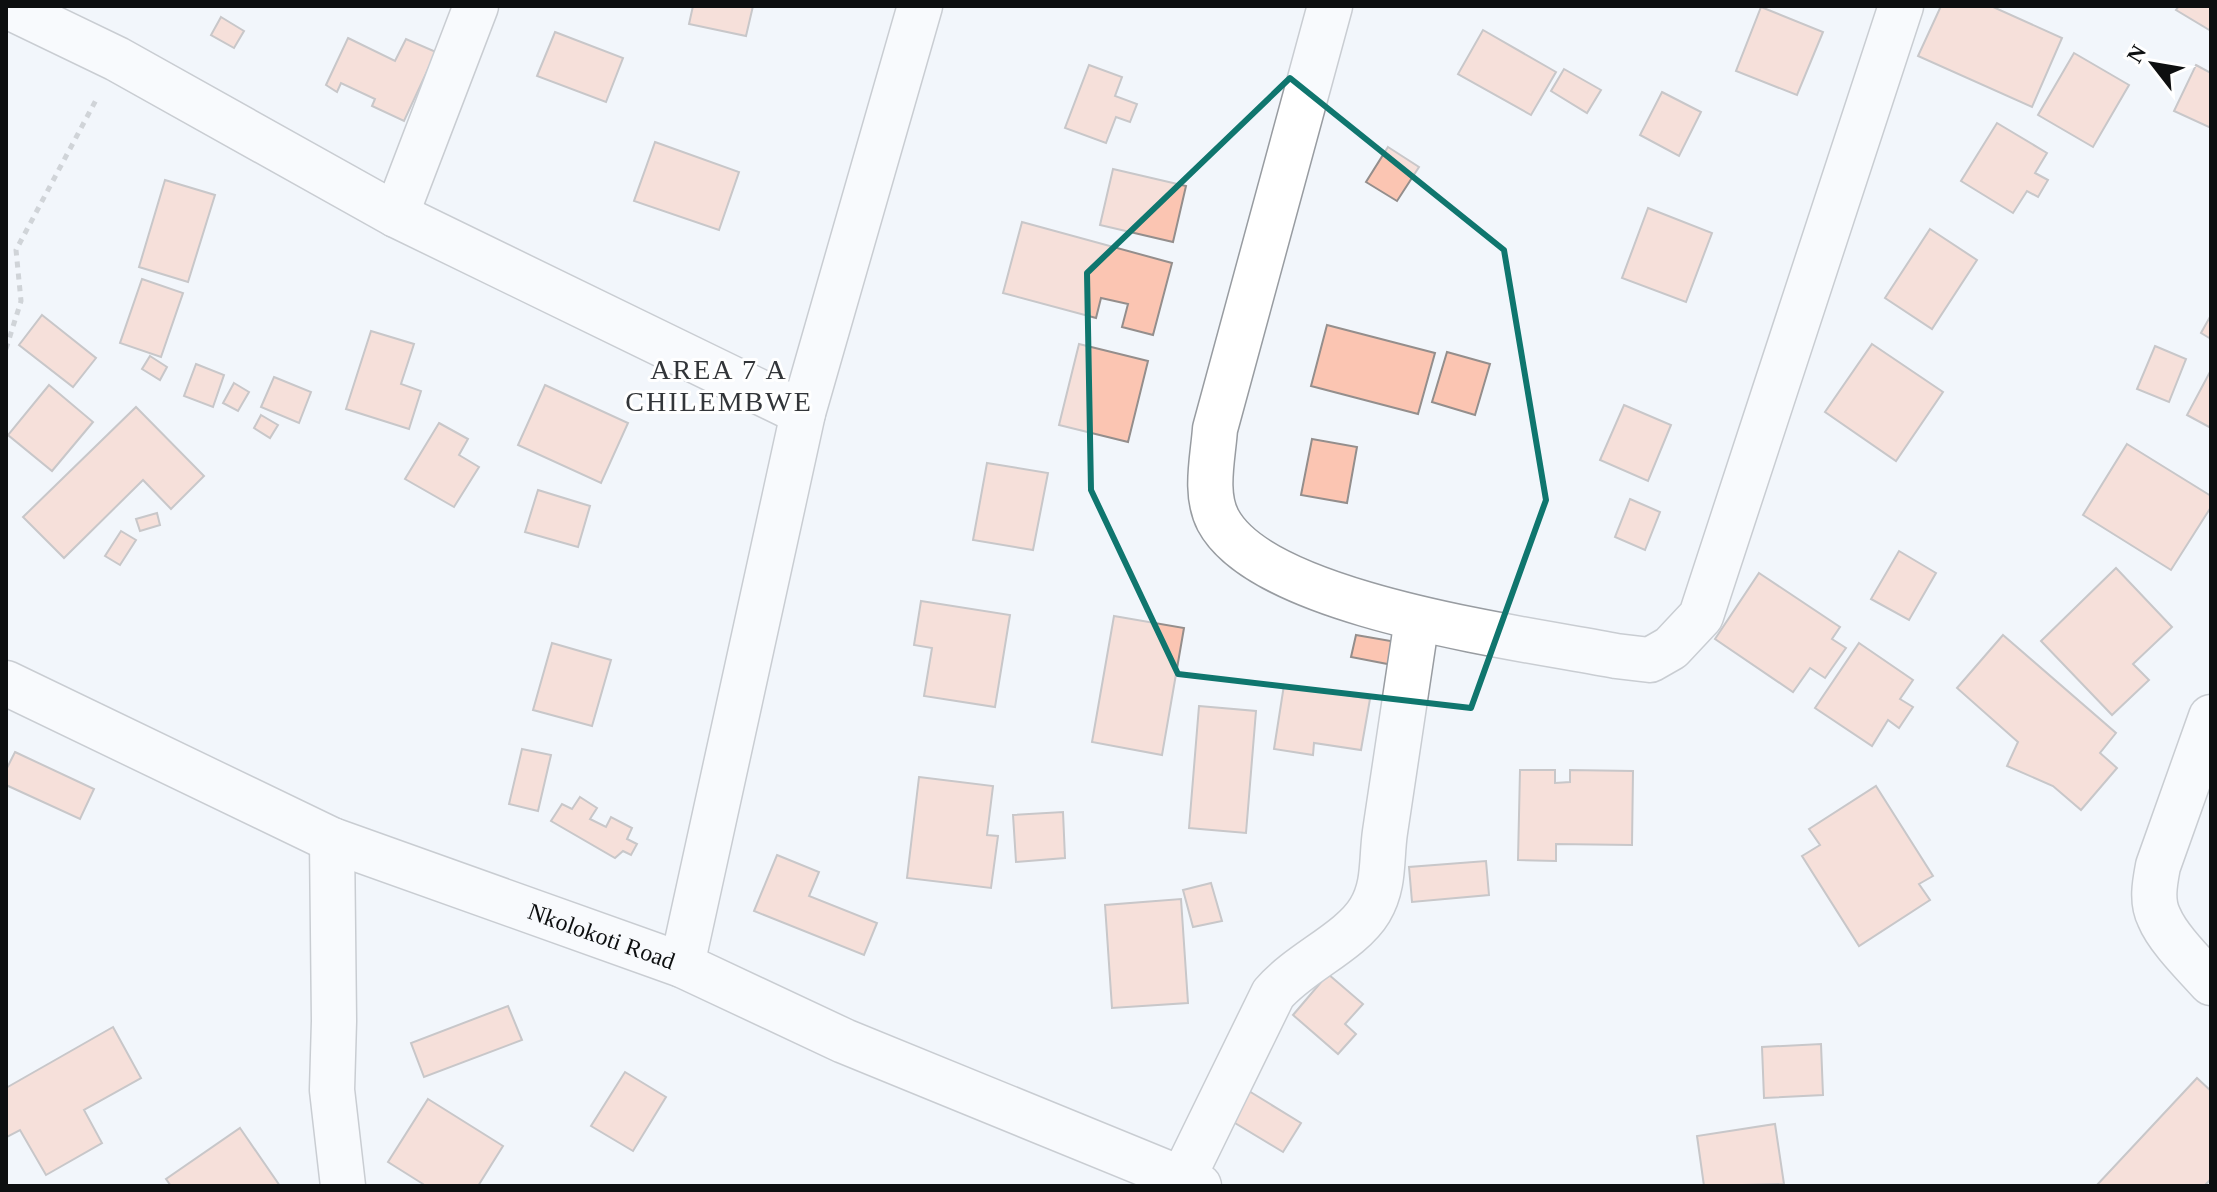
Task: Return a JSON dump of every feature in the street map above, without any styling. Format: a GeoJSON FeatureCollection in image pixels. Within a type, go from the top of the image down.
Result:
{"type":"FeatureCollection","features":[{"type":"Feature","properties":{"kind":"street"},"geometry":{"type":"LineString","coordinates":[[7,6],[117,59],[396,215],[803,413]]}},
{"type":"Feature","properties":{"kind":"street"},"geometry":{"type":"LineString","coordinates":[[396,215],[476,6]]}},
{"type":"Feature","properties":{"kind":"street"},"geometry":{"type":"LineString","coordinates":[[682,965],[803,413],[920,6]]}},
{"type":"Feature","properties":{"kind":"street"},"geometry":{"type":"LineString","coordinates":[[1330,6],[1215,429],[1210,491],[1218,520],[1242,548],[1298,582],[1417,619],[1650,660],[1671,648],[1701,616],[1901,6]]}},
{"type":"Feature","properties":{"kind":"street"},"geometry":{"type":"LineString","coordinates":[[1191,1182],[1273,994],[1360,922],[1369,912],[1379,891],[1417,619]]}},
{"type":"Feature","properties":{"kind":"street","name":"Nkolokoti Road"},"geometry":{"type":"LineString","coordinates":[[6,683],[332,840],[682,965],[844,1041],[1191,1182]]}},
{"type":"Feature","properties":{"kind":"street"},"geometry":{"type":"LineString","coordinates":[[2211,717],[2158,866],[2154,889],[2158,916],[2211,983]]}},
{"type":"Feature","properties":{"kind":"street"},"geometry":{"type":"LineString","coordinates":[[332,840],[332,1090],[343,1186]]}},
{"type":"Feature","properties":{"kind":"path"},"geometry":{"type":"LineString","coordinates":[[6,349],[21,301],[16,250],[117,59]]}},
{"type":"Feature","properties":{"kind":"highlighted area"},"geometry":{"type":"Polygon","coordinates":[[[1290,78],[1504,250],[1546,500],[1471,708],[1178,674],[1091,490],[1087,273],[1290,78]]]}},
{"type":"Feature","properties":{"kind":"building"},"geometry":{"type":"Polygon","coordinates":[[[693,6],[753,6],[746,36],[689,24],[693,6]]]}},
{"type":"Feature","properties":{"kind":"building"},"geometry":{"type":"Polygon","coordinates":[[[1941,6],[1991,6],[2062,38],[2032,107],[1918,56],[1941,6]]]}},
{"type":"Feature","properties":{"kind":"building"},"geometry":{"type":"Polygon","coordinates":[[[2179,6],[2211,6],[2211,31],[2176,10],[2179,6]]]}},
{"type":"Feature","properties":{"kind":"building"},"geometry":{"type":"Polygon","coordinates":[[[1761,7],[1823,32],[1797,95],[1736,71],[1761,7]]]}},
{"type":"Feature","properties":{"kind":"building"},"geometry":{"type":"Polygon","coordinates":[[[221,17],[244,31],[234,48],[211,35],[221,17]]]}},
{"type":"Feature","properties":{"kind":"building"},"geometry":{"type":"Polygon","coordinates":[[[1483,30],[1556,72],[1531,115],[1458,74],[1483,30]]]}},
{"type":"Feature","properties":{"kind":"building"},"geometry":{"type":"Polygon","coordinates":[[[555,32],[623,58],[606,102],[537,76],[555,32]]]}},
{"type":"Feature","properties":{"kind":"building"},"geometry":{"type":"Polygon","coordinates":[[[348,38],[395,61],[406,39],[436,52],[404,121],[372,106],[375,99],[341,83],[337,92],[326,85],[348,38]]]}},
{"type":"Feature","properties":{"kind":"building"},"geometry":{"type":"Polygon","coordinates":[[[2074,53],[2129,85],[2093,147],[2038,115],[2074,53]]]}},
{"type":"Feature","properties":{"kind":"building"},"geometry":{"type":"Polygon","coordinates":[[[1089,65],[1122,77],[1115,96],[1137,104],[1130,122],[1116,117],[1106,143],[1065,128],[1089,65]]]}},
{"type":"Feature","properties":{"kind":"building"},"geometry":{"type":"Polygon","coordinates":[[[2196,65],[2211,73],[2211,128],[2174,111],[2196,65]]]}},
{"type":"Feature","properties":{"kind":"building"},"geometry":{"type":"Polygon","coordinates":[[[1564,69],[1601,90],[1587,113],[1551,91],[1564,69]]]}},
{"type":"Feature","properties":{"kind":"building"},"geometry":{"type":"Polygon","coordinates":[[[1662,92],[1701,112],[1679,156],[1640,135],[1662,92]]]}},
{"type":"Feature","properties":{"kind":"building"},"geometry":{"type":"Polygon","coordinates":[[[1997,123],[2047,153],[2035,173],[2048,180],[2038,197],[2027,191],[2013,213],[1961,181],[1997,123]]]}},
{"type":"Feature","properties":{"kind":"building"},"geometry":{"type":"Polygon","coordinates":[[[655,142],[739,172],[719,230],[634,201],[655,142]]]}},
{"type":"Feature","properties":{"kind":"building"},"geometry":{"type":"Polygon","coordinates":[[[1388,147],[1419,167],[1397,201],[1366,182],[1388,147]]]}},
{"type":"Feature","properties":{"kind":"building"},"geometry":{"type":"Polygon","coordinates":[[[1113,169],[1186,186],[1173,242],[1100,225],[1113,169]]]}},
{"type":"Feature","properties":{"kind":"building"},"geometry":{"type":"Polygon","coordinates":[[[165,180],[215,195],[188,282],[139,267],[165,180]]]}},
{"type":"Feature","properties":{"kind":"building"},"geometry":{"type":"Polygon","coordinates":[[[1648,208],[1712,233],[1686,302],[1622,278],[1648,208]]]}},
{"type":"Feature","properties":{"kind":"building"},"geometry":{"type":"Polygon","coordinates":[[[1022,222],[1172,263],[1153,335],[1122,327],[1128,304],[1101,298],[1096,318],[1003,293],[1022,222]]]}},
{"type":"Feature","properties":{"kind":"building"},"geometry":{"type":"Polygon","coordinates":[[[1930,229],[1977,260],[1932,329],[1885,298],[1930,229]]]}},
{"type":"Feature","properties":{"kind":"building"},"geometry":{"type":"Polygon","coordinates":[[[142,279],[183,293],[161,357],[120,343],[142,279]]]}},
{"type":"Feature","properties":{"kind":"building"},"geometry":{"type":"Polygon","coordinates":[[[42,315],[96,358],[73,387],[19,345],[42,315]]]}},
{"type":"Feature","properties":{"kind":"building"},"geometry":{"type":"Polygon","coordinates":[[[2211,315],[2211,339],[2201,333],[2211,315]]]}},
{"type":"Feature","properties":{"kind":"building"},"geometry":{"type":"Polygon","coordinates":[[[1327,325],[1435,353],[1418,414],[1311,386],[1327,325]]]}},
{"type":"Feature","properties":{"kind":"building"},"geometry":{"type":"Polygon","coordinates":[[[371,331],[414,344],[401,384],[421,391],[409,429],[346,409],[371,331]]]}},
{"type":"Feature","properties":{"kind":"building"},"geometry":{"type":"Polygon","coordinates":[[[1079,344],[1148,361],[1128,442],[1059,425],[1079,344]]]}},
{"type":"Feature","properties":{"kind":"building"},"geometry":{"type":"Polygon","coordinates":[[[1872,344],[1943,392],[1896,461],[1825,412],[1872,344]]]}},
{"type":"Feature","properties":{"kind":"building"},"geometry":{"type":"Polygon","coordinates":[[[2155,346],[2186,359],[2169,402],[2137,389],[2155,346]]]}},
{"type":"Feature","properties":{"kind":"building"},"geometry":{"type":"Polygon","coordinates":[[[1447,352],[1490,364],[1475,415],[1432,402],[1447,352]]]}},
{"type":"Feature","properties":{"kind":"building"},"geometry":{"type":"Polygon","coordinates":[[[150,356],[167,367],[160,380],[142,369],[150,356]]]}},
{"type":"Feature","properties":{"kind":"building"},"geometry":{"type":"Polygon","coordinates":[[[196,364],[224,375],[213,407],[184,396],[196,364]]]}},
{"type":"Feature","properties":{"kind":"building"},"geometry":{"type":"Polygon","coordinates":[[[2211,370],[2211,428],[2187,415],[2211,370]]]}},
{"type":"Feature","properties":{"kind":"building"},"geometry":{"type":"Polygon","coordinates":[[[274,377],[311,392],[299,423],[261,407],[274,377]]]}},
{"type":"Feature","properties":{"kind":"building"},"geometry":{"type":"Polygon","coordinates":[[[234,383],[249,392],[238,411],[223,403],[234,383]]]}},
{"type":"Feature","properties":{"kind":"building"},"geometry":{"type":"Polygon","coordinates":[[[49,385],[93,422],[52,471],[8,435],[49,385]]]}},
{"type":"Feature","properties":{"kind":"building"},"geometry":{"type":"Polygon","coordinates":[[[545,385],[628,423],[601,483],[518,445],[545,385]]]}},
{"type":"Feature","properties":{"kind":"building"},"geometry":{"type":"Polygon","coordinates":[[[1624,405],[1671,425],[1648,481],[1600,460],[1624,405]]]}},
{"type":"Feature","properties":{"kind":"building"},"geometry":{"type":"Polygon","coordinates":[[[136,407],[204,476],[171,509],[143,480],[64,558],[23,517],[136,407]]]}},
{"type":"Feature","properties":{"kind":"building"},"geometry":{"type":"Polygon","coordinates":[[[261,415],[278,425],[270,438],[254,428],[261,415]]]}},
{"type":"Feature","properties":{"kind":"building"},"geometry":{"type":"Polygon","coordinates":[[[439,423],[468,439],[459,455],[479,467],[454,507],[405,479],[439,423]]]}},
{"type":"Feature","properties":{"kind":"building"},"geometry":{"type":"Polygon","coordinates":[[[1312,439],[1357,447],[1347,503],[1301,495],[1312,439]]]}},
{"type":"Feature","properties":{"kind":"building"},"geometry":{"type":"Polygon","coordinates":[[[2127,444],[2211,496],[2211,507],[2171,570],[2083,515],[2127,444]]]}},
{"type":"Feature","properties":{"kind":"building"},"geometry":{"type":"Polygon","coordinates":[[[987,463],[1048,473],[1033,550],[973,540],[987,463]]]}},
{"type":"Feature","properties":{"kind":"building"},"geometry":{"type":"Polygon","coordinates":[[[538,490],[590,506],[578,547],[525,532],[538,490]]]}},
{"type":"Feature","properties":{"kind":"building"},"geometry":{"type":"Polygon","coordinates":[[[1630,499],[1660,512],[1645,550],[1615,537],[1630,499]]]}},
{"type":"Feature","properties":{"kind":"building"},"geometry":{"type":"Polygon","coordinates":[[[157,513],[160,525],[140,531],[136,519],[157,513]]]}},
{"type":"Feature","properties":{"kind":"building"},"geometry":{"type":"Polygon","coordinates":[[[121,531],[136,540],[120,565],[105,556],[121,531]]]}},
{"type":"Feature","properties":{"kind":"building"},"geometry":{"type":"Polygon","coordinates":[[[1899,551],[1936,573],[1909,620],[1871,599],[1899,551]]]}},
{"type":"Feature","properties":{"kind":"building"},"geometry":{"type":"Polygon","coordinates":[[[2116,568],[2172,627],[2133,664],[2149,680],[2112,715],[2041,641],[2116,568]]]}},
{"type":"Feature","properties":{"kind":"building"},"geometry":{"type":"Polygon","coordinates":[[[1759,573],[1840,627],[1832,639],[1846,648],[1825,678],[1810,668],[1793,692],[1715,639],[1759,573]]]}},
{"type":"Feature","properties":{"kind":"building"},"geometry":{"type":"Polygon","coordinates":[[[921,601],[1010,615],[995,707],[924,696],[932,648],[914,645],[921,601]]]}},
{"type":"Feature","properties":{"kind":"building"},"geometry":{"type":"Polygon","coordinates":[[[1114,616],[1184,628],[1162,755],[1092,742],[1114,616]]]}},
{"type":"Feature","properties":{"kind":"building"},"geometry":{"type":"Polygon","coordinates":[[[1356,635],[1408,644],[1403,667],[1351,657],[1356,635]]]}},
{"type":"Feature","properties":{"kind":"building"},"geometry":{"type":"Polygon","coordinates":[[[2003,635],[2116,733],[2100,753],[2117,768],[2081,810],[2053,786],[2007,766],[2018,742],[1957,688],[2003,635]]]}},
{"type":"Feature","properties":{"kind":"building"},"geometry":{"type":"Polygon","coordinates":[[[552,643],[611,660],[592,726],[533,710],[552,643]]]}},
{"type":"Feature","properties":{"kind":"building"},"geometry":{"type":"Polygon","coordinates":[[[1859,643],[1913,680],[1900,699],[1913,707],[1899,728],[1888,720],[1872,746],[1815,708],[1859,643]]]}},
{"type":"Feature","properties":{"kind":"building"},"geometry":{"type":"Polygon","coordinates":[[[1284,685],[1370,699],[1361,750],[1314,743],[1313,755],[1274,749],[1284,685]]]}},
{"type":"Feature","properties":{"kind":"building"},"geometry":{"type":"Polygon","coordinates":[[[1199,706],[1256,711],[1246,833],[1189,828],[1199,706]]]}},
{"type":"Feature","properties":{"kind":"building"},"geometry":{"type":"Polygon","coordinates":[[[522,749],[551,755],[538,811],[509,804],[522,749]]]}},
{"type":"Feature","properties":{"kind":"building"},"geometry":{"type":"Polygon","coordinates":[[[15,752],[94,789],[80,819],[6,785],[6,770],[15,752]]]}},
{"type":"Feature","properties":{"kind":"building"},"geometry":{"type":"Polygon","coordinates":[[[1520,770],[1555,770],[1555,783],[1570,782],[1570,770],[1633,771],[1632,845],[1556,844],[1556,861],[1518,860],[1520,770]]]}},
{"type":"Feature","properties":{"kind":"building"},"geometry":{"type":"Polygon","coordinates":[[[919,777],[993,786],[987,835],[998,836],[991,888],[907,878],[919,777]]]}},
{"type":"Feature","properties":{"kind":"building"},"geometry":{"type":"Polygon","coordinates":[[[1876,786],[1933,876],[1919,884],[1930,900],[1859,946],[1802,856],[1820,845],[1809,829],[1876,786]]]}},
{"type":"Feature","properties":{"kind":"building"},"geometry":{"type":"Polygon","coordinates":[[[580,797],[597,808],[590,819],[606,827],[611,817],[632,828],[627,839],[637,844],[631,855],[623,851],[615,858],[551,821],[562,804],[572,809],[580,797]]]}},
{"type":"Feature","properties":{"kind":"building"},"geometry":{"type":"Polygon","coordinates":[[[1063,812],[1065,858],[1016,862],[1013,815],[1063,812]]]}},
{"type":"Feature","properties":{"kind":"building"},"geometry":{"type":"Polygon","coordinates":[[[777,855],[819,872],[809,896],[877,923],[864,955],[754,911],[777,855]]]}},
{"type":"Feature","properties":{"kind":"building"},"geometry":{"type":"Polygon","coordinates":[[[1486,861],[1489,895],[1412,902],[1409,867],[1486,861]]]}},
{"type":"Feature","properties":{"kind":"building"},"geometry":{"type":"Polygon","coordinates":[[[1211,883],[1222,921],[1193,927],[1183,890],[1211,883]]]}},
{"type":"Feature","properties":{"kind":"building"},"geometry":{"type":"Polygon","coordinates":[[[1181,899],[1188,1003],[1112,1008],[1105,905],[1181,899]]]}},
{"type":"Feature","properties":{"kind":"building"},"geometry":{"type":"Polygon","coordinates":[[[1328,974],[1363,1004],[1345,1024],[1356,1034],[1338,1054],[1293,1015],[1328,974]]]}},
{"type":"Feature","properties":{"kind":"building"},"geometry":{"type":"Polygon","coordinates":[[[508,1006],[522,1040],[424,1077],[411,1043],[508,1006]]]}},
{"type":"Feature","properties":{"kind":"building"},"geometry":{"type":"Polygon","coordinates":[[[113,1027],[141,1078],[84,1110],[102,1143],[46,1175],[20,1130],[6,1135],[6,1088],[113,1027]]]}},
{"type":"Feature","properties":{"kind":"building"},"geometry":{"type":"Polygon","coordinates":[[[1821,1044],[1823,1095],[1764,1098],[1762,1047],[1821,1044]]]}},
{"type":"Feature","properties":{"kind":"building"},"geometry":{"type":"Polygon","coordinates":[[[625,1072],[666,1097],[633,1151],[591,1126],[625,1072]]]}},
{"type":"Feature","properties":{"kind":"building"},"geometry":{"type":"Polygon","coordinates":[[[2197,1078],[2211,1091],[2211,1179],[2204,1186],[2096,1186],[2197,1078]]]}},
{"type":"Feature","properties":{"kind":"building"},"geometry":{"type":"Polygon","coordinates":[[[1244,1088],[1301,1123],[1283,1152],[1225,1117],[1244,1088]]]}},
{"type":"Feature","properties":{"kind":"building"},"geometry":{"type":"Polygon","coordinates":[[[428,1099],[503,1146],[478,1186],[422,1186],[388,1162],[428,1099]]]}},
{"type":"Feature","properties":{"kind":"building"},"geometry":{"type":"Polygon","coordinates":[[[1775,1124],[1784,1184],[1704,1186],[1697,1136],[1775,1124]]]}},
{"type":"Feature","properties":{"kind":"building"},"geometry":{"type":"Polygon","coordinates":[[[240,1128],[280,1186],[171,1186],[166,1179],[240,1128]]]}},
{"type":"Feature","properties":{"kind":"district","name":"AREA 7 A CHILEMBWE"},"geometry":{"type":"Point","coordinates":[719,385]}}]}
